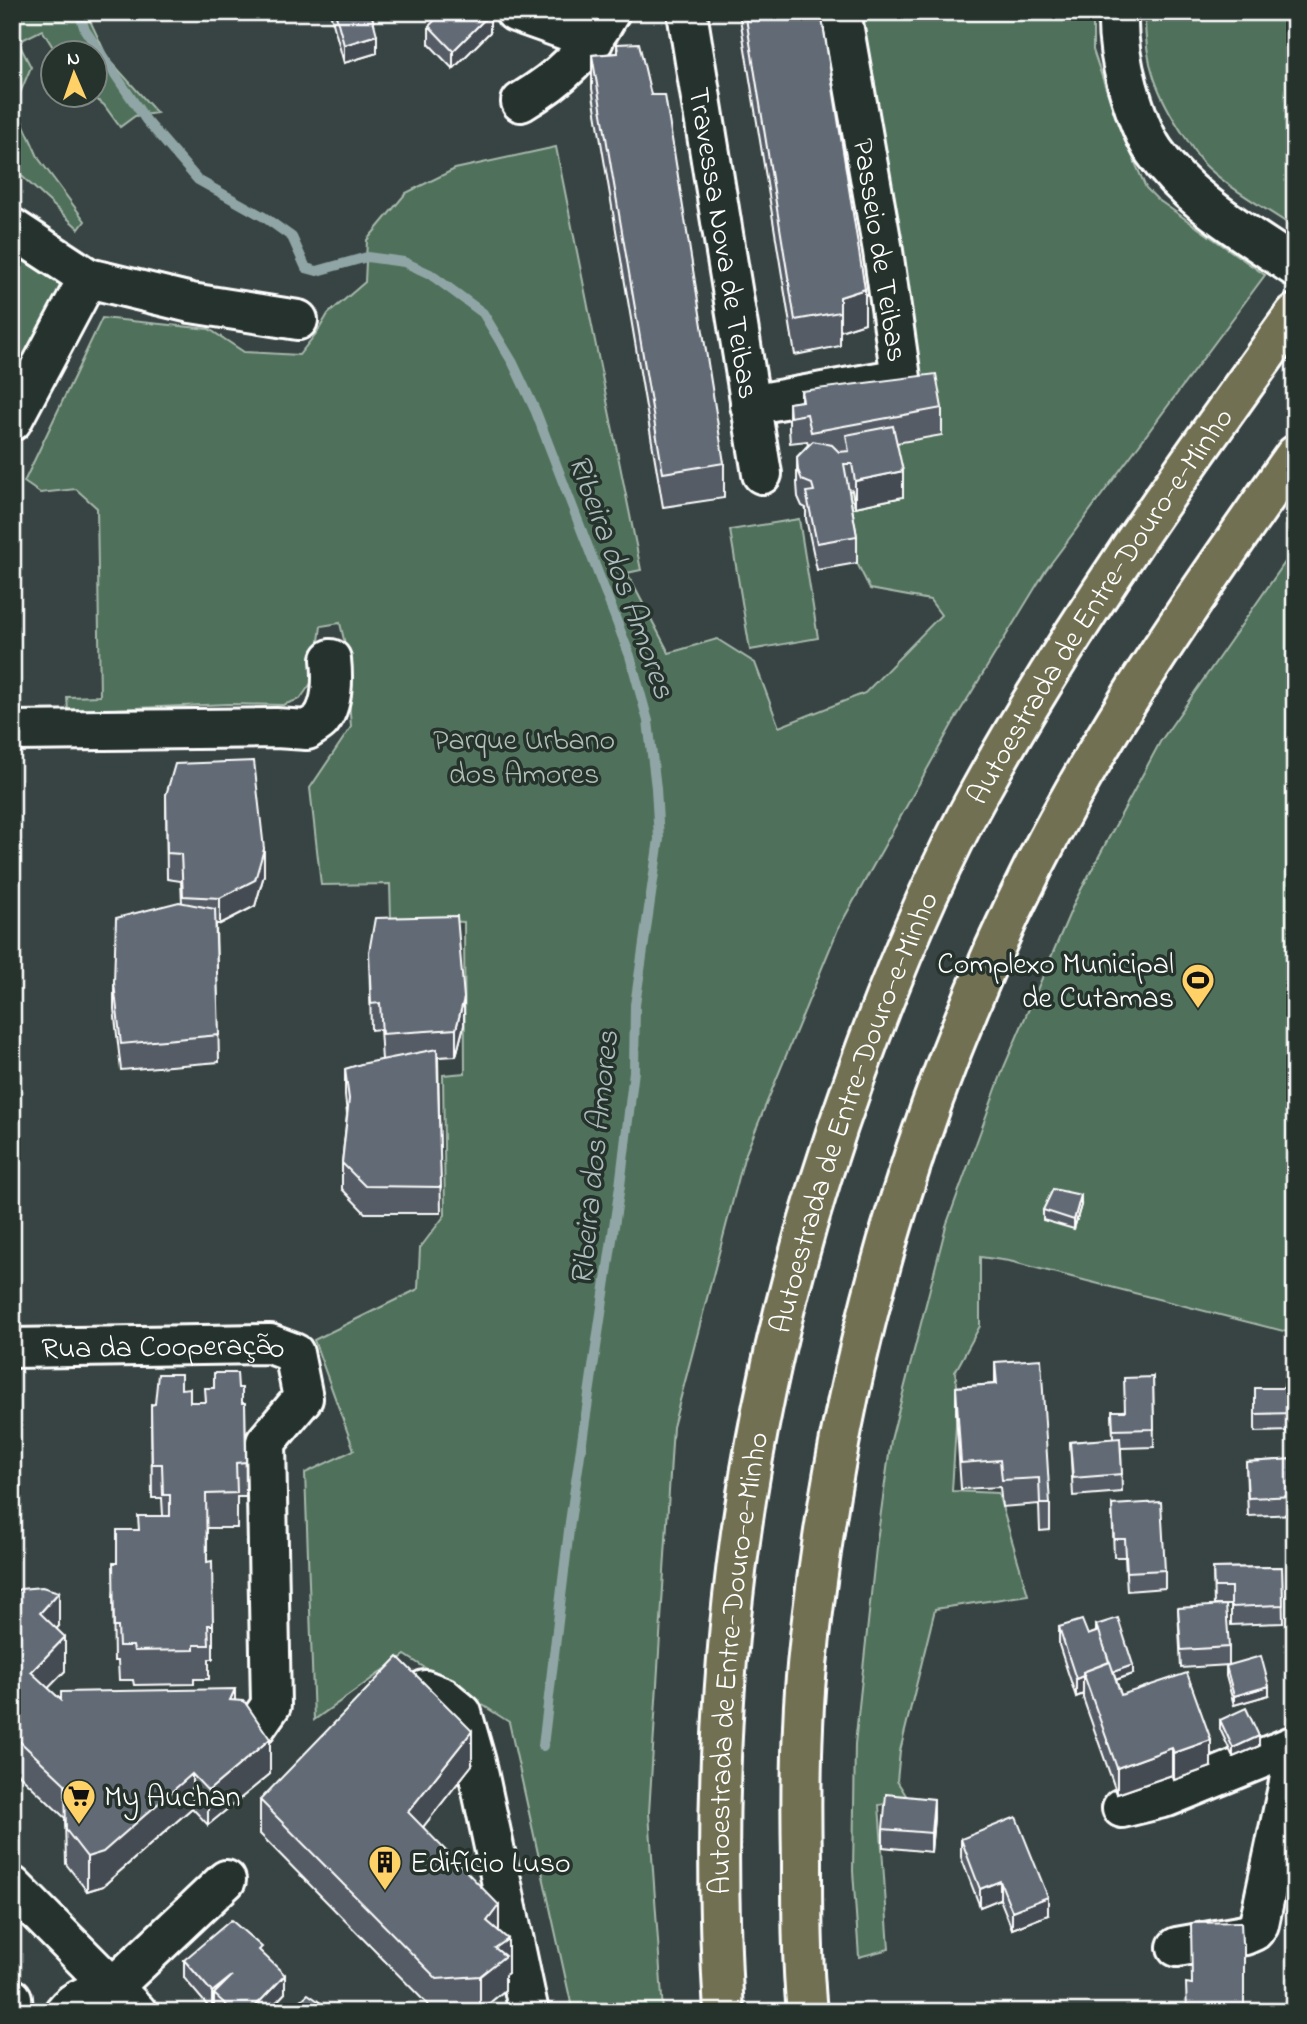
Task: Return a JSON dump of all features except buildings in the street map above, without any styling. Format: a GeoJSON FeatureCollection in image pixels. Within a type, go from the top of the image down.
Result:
{"type":"FeatureCollection","features":[{"type":"Feature","properties":{"kind":"highway","name":"Autoestrada de Entre-Douro-e-Minho"},"geometry":{"type":"LineString","coordinates":[[724,2012],[720,1950],[718,1794],[725,1661],[738,1546],[767,1376],[804,1233],[831,1146],[893,978],[948,854],[979,793],[1047,674],[1123,556],[1295,314]]}},
{"type":"Feature","properties":{"kind":"highway"},"geometry":{"type":"LineString","coordinates":[[807,2012],[801,1783],[803,1724],[816,1590],[850,1384],[905,1184],[951,1052],[1006,925],[1041,853],[1141,677],[1295,455]]}},
{"type":"Feature","properties":{"kind":"street"},"geometry":{"type":"LineString","coordinates":[[515,12],[602,26],[573,63],[548,86],[521,102]]}},
{"type":"Feature","properties":{"kind":"street","name":"Travessa Nova de Teibas"},"geometry":{"type":"LineString","coordinates":[[687,12],[762,474]]}},
{"type":"Feature","properties":{"kind":"street","name":"Passeio de Teibas"},"geometry":{"type":"LineString","coordinates":[[750,405],[901,378],[883,251],[841,12]]}},
{"type":"Feature","properties":{"kind":"street"},"geometry":{"type":"LineString","coordinates":[[1118,12],[1123,67],[1132,99],[1153,150],[1207,206],[1295,267]]}},
{"type":"Feature","properties":{"kind":"street"},"geometry":{"type":"LineString","coordinates":[[12,228],[88,278],[191,303],[298,320]]}},
{"type":"Feature","properties":{"kind":"street"},"geometry":{"type":"LineString","coordinates":[[12,421],[88,278]]}},
{"type":"Feature","properties":{"kind":"street"},"geometry":{"type":"LineString","coordinates":[[12,731],[276,728],[307,730],[321,720],[328,703],[333,680],[331,660]]}},
{"type":"Feature","properties":{"kind":"street","name":"Rua da Cooperação"},"geometry":{"type":"LineString","coordinates":[[12,1348],[270,1344],[294,1353],[303,1398],[266,1442],[271,1704],[253,1731]]}},
{"type":"Feature","properties":{"kind":"street"},"geometry":{"type":"LineString","coordinates":[[425,1690],[443,1698],[462,1713],[476,1762],[529,2012]]}},
{"type":"Feature","properties":{"kind":"street"},"geometry":{"type":"LineString","coordinates":[[1122,1808],[1167,1797],[1295,1745]]}},
{"type":"Feature","properties":{"kind":"street"},"geometry":{"type":"LineString","coordinates":[[1177,1947],[1245,1935],[1254,1931],[1259,1924],[1295,1754]]}},
{"type":"Feature","properties":{"kind":"street"},"geometry":{"type":"LineString","coordinates":[[125,2000],[226,1880]]}},
{"type":"Feature","properties":{"kind":"street"},"geometry":{"type":"LineString","coordinates":[[12,1886],[125,2000]]}},
{"type":"Feature","properties":{"kind":"street"},"geometry":{"type":"LineString","coordinates":[[64,2012],[68,2006],[90,1993],[125,2000]]}},
{"type":"Feature","properties":{"kind":"street"},"geometry":{"type":"LineString","coordinates":[[12,1998],[13,2012]]}},
{"type":"Feature","properties":{"kind":"green space"},"geometry":{"type":"Polygon","coordinates":[[[12,12],[86,12],[98,38],[47,38],[42,30],[18,42],[31,67],[15,105],[39,159],[85,221],[79,229],[12,167],[12,12]]]}},
{"type":"Feature","properties":{"kind":"green space","name":"Parque Urbano dos Amores"},"geometry":{"type":"Polygon","coordinates":[[[852,12],[1093,12],[1093,50],[1117,121],[1146,188],[1157,199],[1265,275],[1046,570],[954,721],[838,929],[744,1158],[673,1427],[649,1813],[663,2012],[573,2012],[509,1722],[405,1655],[314,1720],[305,1473],[354,1450],[314,1340],[418,1289],[420,1248],[445,1215],[443,1075],[465,1073],[464,922],[391,918],[390,884],[321,885],[310,788],[351,727],[345,644],[340,623],[321,626],[314,679],[300,699],[283,705],[228,704],[68,711],[67,697],[100,696],[97,508],[76,489],[40,493],[24,482],[102,318],[209,329],[244,352],[299,355],[328,314],[365,282],[367,240],[406,193],[455,169],[556,147],[641,570],[627,573],[669,653],[717,639],[755,663],[779,727],[865,693],[941,615],[930,600],[870,589],[857,563],[844,491],[852,490],[856,507],[893,453],[918,403],[852,12]]]}},
{"type":"Feature","properties":{"kind":"green space"},"geometry":{"type":"Polygon","coordinates":[[[1145,12],[1295,12],[1295,219],[1290,225],[1223,181],[1196,154],[1175,122],[1154,78],[1147,47],[1145,12]]]}},
{"type":"Feature","properties":{"kind":"green space"},"geometry":{"type":"Polygon","coordinates":[[[108,58],[157,113],[135,116],[120,127],[106,108],[108,58]]]}},
{"type":"Feature","properties":{"kind":"green space"},"geometry":{"type":"Polygon","coordinates":[[[12,254],[63,285],[12,382],[12,254]]]}},
{"type":"Feature","properties":{"kind":"green space"},"geometry":{"type":"Polygon","coordinates":[[[799,519],[818,638],[750,650],[730,530],[799,519]]]}},
{"type":"Feature","properties":{"kind":"green space"},"geometry":{"type":"Polygon","coordinates":[[[1295,548],[1295,1334],[1009,1261],[980,1257],[980,1326],[955,1372],[958,1391],[952,1491],[998,1493],[1028,1595],[935,1609],[900,1751],[897,1781],[909,1800],[879,1805],[889,1949],[859,1957],[853,1871],[855,1744],[876,1548],[891,1440],[946,1226],[1004,1067],[1075,901],[1160,742],[1295,548]]]}},
{"type":"Feature","properties":{"kind":"waterway","name":"Ribeira dos Amores"},"geometry":{"type":"LineString","coordinates":[[79,12],[85,30],[146,120],[198,180],[264,217],[292,237],[306,268],[317,271],[367,257],[404,262],[430,274],[483,313],[513,363],[536,412],[630,656],[648,721],[659,839],[635,1005],[634,1071],[620,1186],[570,1522],[543,1746]]}},
{"type":"Feature","properties":{"kind":"place","name":"Complexo Municipal de Cutamas"},"geometry":{"type":"Point","coordinates":[1198,1010]}},
{"type":"Feature","properties":{"kind":"place","name":"My Auchan"},"geometry":{"type":"Point","coordinates":[79,1826]}},
{"type":"Feature","properties":{"kind":"place","name":"Edifício Luso"},"geometry":{"type":"Point","coordinates":[385,1892]}}]}
